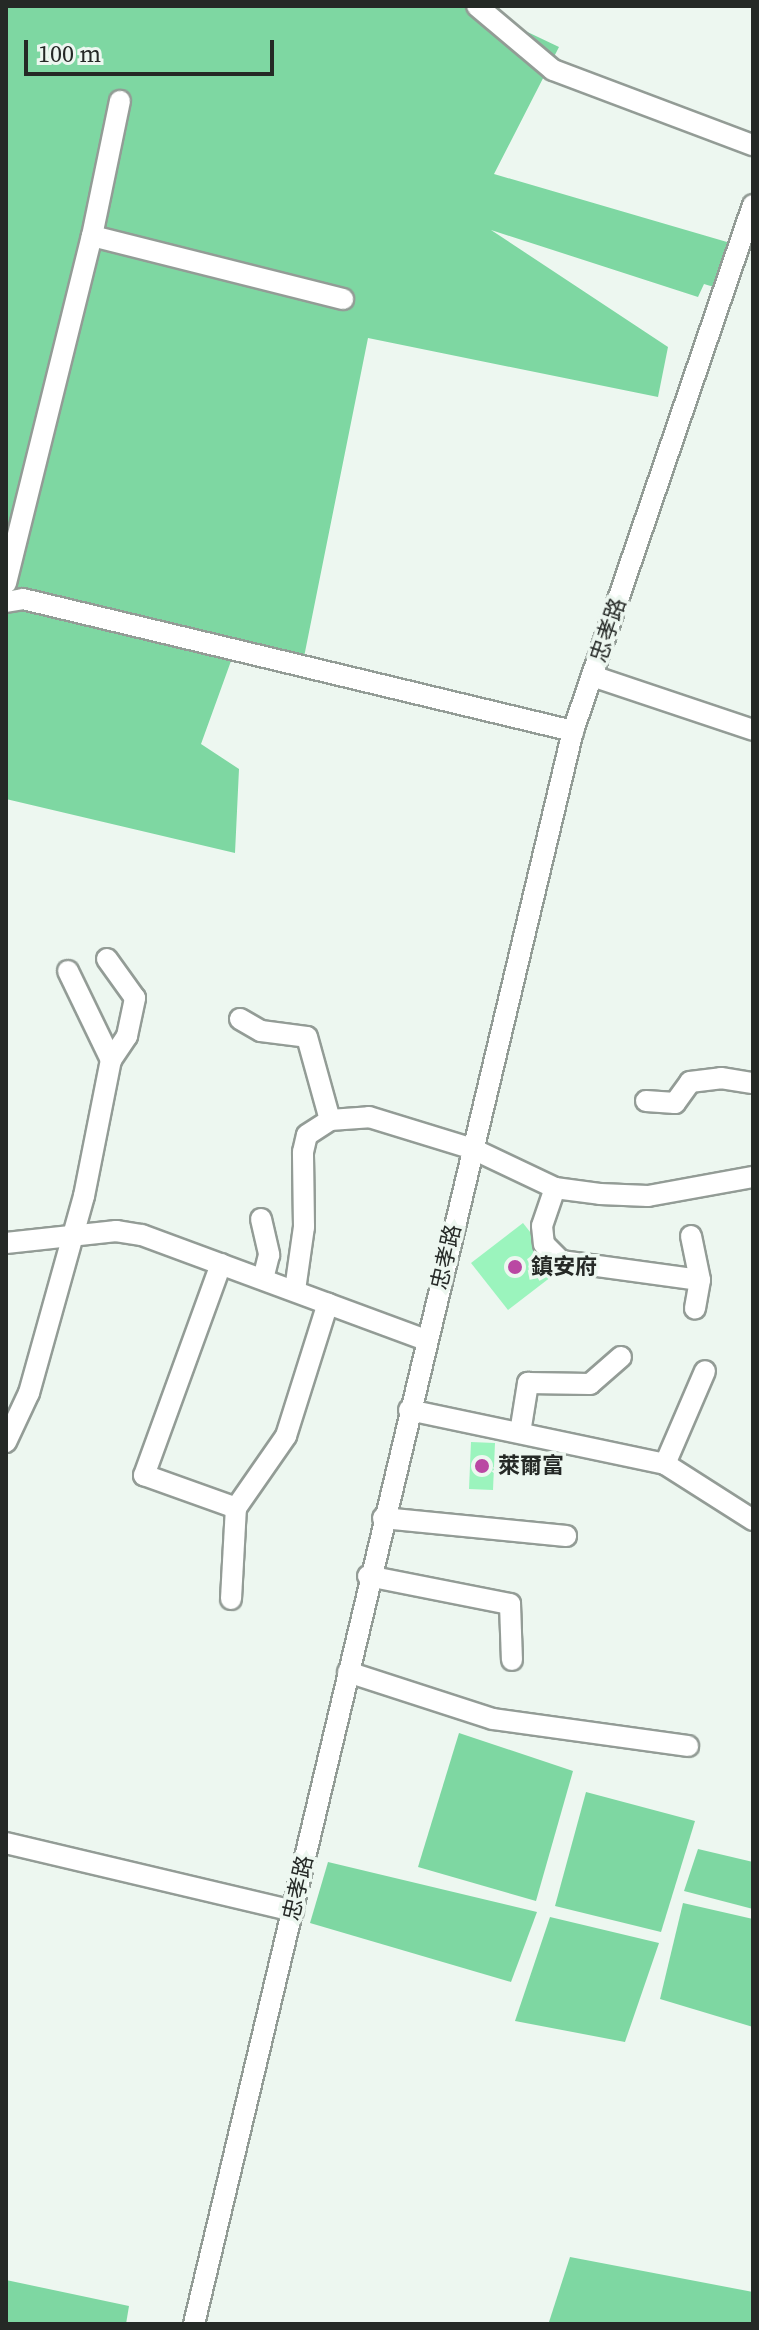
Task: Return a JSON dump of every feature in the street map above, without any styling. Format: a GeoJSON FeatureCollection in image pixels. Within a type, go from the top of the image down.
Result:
{"type":"FeatureCollection","features":[{"type":"Feature","properties":{"kind":"street"},"geometry":{"type":"LineString","coordinates":[[477,6],[553,70],[753,145]]}},
{"type":"Feature","properties":{"kind":"street"},"geometry":{"type":"LineString","coordinates":[[6,583],[92,236],[120,101]]}},
{"type":"Feature","properties":{"kind":"street","name":"忠孝路"},"geometry":{"type":"LineString","coordinates":[[194,2324],[293,1911],[368,1576],[573,731],[753,205]]}},
{"type":"Feature","properties":{"kind":"street"},"geometry":{"type":"LineString","coordinates":[[92,236],[343,299]]}},
{"type":"Feature","properties":{"kind":"street"},"geometry":{"type":"LineString","coordinates":[[6,602],[23,599],[573,731]]}},
{"type":"Feature","properties":{"kind":"street"},"geometry":{"type":"LineString","coordinates":[[592,676],[753,730]]}},
{"type":"Feature","properties":{"kind":"street"},"geometry":{"type":"LineString","coordinates":[[6,1442],[29,1393],[71,1240],[111,1060],[127,1036],[135,998],[107,959]]}},
{"type":"Feature","properties":{"kind":"street"},"geometry":{"type":"LineString","coordinates":[[68,971],[111,1060]]}},
{"type":"Feature","properties":{"kind":"street"},"geometry":{"type":"LineString","coordinates":[[240,1019],[261,1031],[307,1037],[330,1120]]}},
{"type":"Feature","properties":{"kind":"street"},"geometry":{"type":"LineString","coordinates":[[646,1101],[675,1103],[690,1082],[721,1078],[753,1083]]}},
{"type":"Feature","properties":{"kind":"street"},"geometry":{"type":"LineString","coordinates":[[295,1290],[304,1227],[303,1152],[307,1135],[330,1120],[369,1117],[473,1149],[555,1188],[648,1196],[753,1177]]}},
{"type":"Feature","properties":{"kind":"street"},"geometry":{"type":"LineString","coordinates":[[555,1188],[542,1226],[544,1244],[561,1261],[700,1280]]}},
{"type":"Feature","properties":{"kind":"street"},"geometry":{"type":"LineString","coordinates":[[261,1219],[269,1255],[263,1279]]}},
{"type":"Feature","properties":{"kind":"street"},"geometry":{"type":"LineString","coordinates":[[6,1243],[71,1240],[116,1231],[142,1235],[426,1340]]}},
{"type":"Feature","properties":{"kind":"street"},"geometry":{"type":"LineString","coordinates":[[691,1236],[700,1280],[695,1309]]}},
{"type":"Feature","properties":{"kind":"street"},"geometry":{"type":"LineString","coordinates":[[221,1264],[144,1475],[236,1508]]}},
{"type":"Feature","properties":{"kind":"street"},"geometry":{"type":"LineString","coordinates":[[231,1599],[236,1508],[286,1436],[328,1303]]}},
{"type":"Feature","properties":{"kind":"street"},"geometry":{"type":"LineString","coordinates":[[520,1433],[528,1383],[590,1384],[621,1357]]}},
{"type":"Feature","properties":{"kind":"street"},"geometry":{"type":"LineString","coordinates":[[665,1464],[705,1371]]}},
{"type":"Feature","properties":{"kind":"street"},"geometry":{"type":"LineString","coordinates":[[409,1410],[665,1464],[753,1520]]}},
{"type":"Feature","properties":{"kind":"street"},"geometry":{"type":"LineString","coordinates":[[383,1518],[566,1536]]}},
{"type":"Feature","properties":{"kind":"street"},"geometry":{"type":"LineString","coordinates":[[368,1576],[510,1604],[512,1660]]}},
{"type":"Feature","properties":{"kind":"street"},"geometry":{"type":"LineString","coordinates":[[348,1672],[493,1719],[688,1746]]}},
{"type":"Feature","properties":{"kind":"street"},"geometry":{"type":"LineString","coordinates":[[6,1843],[293,1911]]}},
{"type":"Feature","properties":{"kind":"shaded area"},"geometry":{"type":"Polygon","coordinates":[[[6,6],[473,6],[559,47],[494,174],[727,242],[727,291],[704,284],[698,297],[491,230],[668,347],[658,397],[368,338],[304,657],[235,650],[201,744],[239,769],[235,853],[6,799],[6,6]]]}},
{"type":"Feature","properties":{"kind":"shaded area"},"geometry":{"type":"Polygon","coordinates":[[[459,1733],[573,1771],[536,1901],[418,1867],[459,1733]]]}},
{"type":"Feature","properties":{"kind":"shaded area"},"geometry":{"type":"Polygon","coordinates":[[[586,1792],[695,1821],[661,1932],[555,1906],[586,1792]]]}},
{"type":"Feature","properties":{"kind":"shaded area"},"geometry":{"type":"Polygon","coordinates":[[[698,1849],[753,1862],[753,1909],[684,1891],[698,1849]]]}},
{"type":"Feature","properties":{"kind":"shaded area"},"geometry":{"type":"Polygon","coordinates":[[[328,1862],[537,1912],[511,1982],[310,1923],[328,1862]]]}},
{"type":"Feature","properties":{"kind":"shaded area"},"geometry":{"type":"Polygon","coordinates":[[[683,1903],[753,1919],[753,2027],[660,1999],[683,1903]]]}},
{"type":"Feature","properties":{"kind":"shaded area"},"geometry":{"type":"Polygon","coordinates":[[[550,1917],[659,1943],[625,2042],[515,2021],[550,1917]]]}},
{"type":"Feature","properties":{"kind":"shaded area"},"geometry":{"type":"Polygon","coordinates":[[[570,2257],[753,2292],[753,2324],[549,2322],[570,2257]]]}},
{"type":"Feature","properties":{"kind":"shaded area"},"geometry":{"type":"Polygon","coordinates":[[[6,2280],[129,2306],[126,2324],[6,2324],[6,2280]]]}},
{"type":"Feature","properties":{"kind":"building","name":"鎮安府"},"geometry":{"type":"Polygon","coordinates":[[[523,1223],[560,1270],[508,1310],[471,1263],[523,1223]]]}},
{"type":"Feature","properties":{"kind":"building","name":"萊爾富"},"geometry":{"type":"Polygon","coordinates":[[[471,1442],[495,1443],[493,1490],[469,1489],[471,1442]]]}},
{"type":"Feature","properties":{"kind":"place","name":"鎮安府"},"geometry":{"type":"Point","coordinates":[515,1267]}},
{"type":"Feature","properties":{"kind":"place","name":"萊爾富"},"geometry":{"type":"Point","coordinates":[482,1466]}}]}
